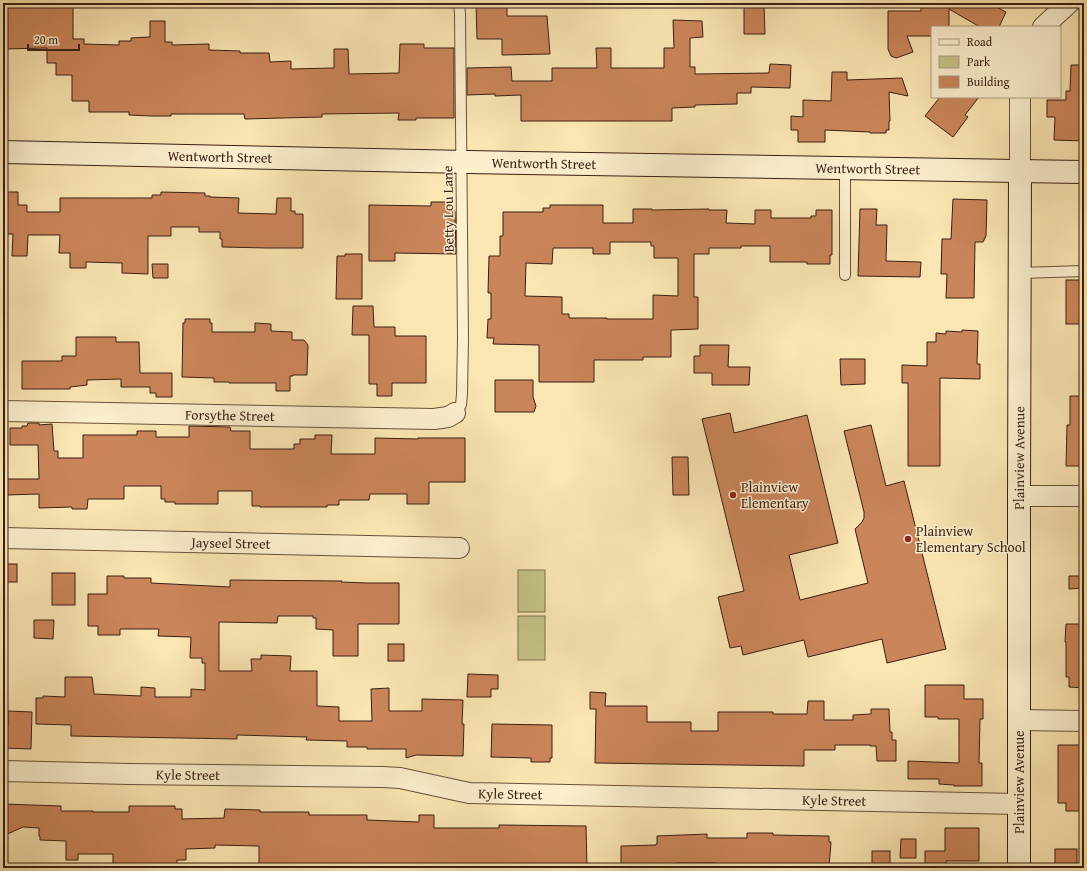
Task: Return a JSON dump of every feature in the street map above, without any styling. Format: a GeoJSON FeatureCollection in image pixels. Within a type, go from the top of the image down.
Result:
{"type":"FeatureCollection","features":[{"type":"Feature","properties":{"kind":"street"},"geometry":{"type":"LineString","coordinates":[[1044,26],[1069,3]]}},
{"type":"Feature","properties":{"kind":"street","name":"Plainview Avenue"},"geometry":{"type":"LineString","coordinates":[[1019,868],[1020,98]]}},
{"type":"Feature","properties":{"kind":"street","name":"Wentworth Street"},"geometry":{"type":"LineString","coordinates":[[3,152],[1084,172]]}},
{"type":"Feature","properties":{"kind":"street","name":"Forsythe Street"},"geometry":{"type":"LineString","coordinates":[[3,411],[434,420],[448,417],[455,413]]}},
{"type":"Feature","properties":{"kind":"street"},"geometry":{"type":"LineString","coordinates":[[1019,496],[1084,496]]}},
{"type":"Feature","properties":{"kind":"street","name":"Jayseel Street"},"geometry":{"type":"LineString","coordinates":[[3,538],[459,548]]}},
{"type":"Feature","properties":{"kind":"street"},"geometry":{"type":"LineString","coordinates":[[1019,720],[1084,721]]}},
{"type":"Feature","properties":{"kind":"street","name":"Kyle Street"},"geometry":{"type":"LineString","coordinates":[[3,771],[383,777],[400,778],[469,793],[1019,804]]}},
{"type":"Feature","properties":{"kind":"lane","name":"Betty Lou Lane"},"geometry":{"type":"LineString","coordinates":[[455,413],[461,405],[463,338],[459,3]]}},
{"type":"Feature","properties":{"kind":"lane"},"geometry":{"type":"LineString","coordinates":[[845,168],[845,275]]}},
{"type":"Feature","properties":{"kind":"lane"},"geometry":{"type":"LineString","coordinates":[[1020,273],[1084,271]]}},
{"type":"Feature","properties":{"kind":"green space"},"geometry":{"type":"Polygon","coordinates":[[[518,570],[545,570],[545,612],[518,612],[518,570]]]}},
{"type":"Feature","properties":{"kind":"green space"},"geometry":{"type":"Polygon","coordinates":[[[518,616],[545,616],[545,660],[518,660],[518,616]]]}},
{"type":"Feature","properties":{"kind":"building"},"geometry":{"type":"Polygon","coordinates":[[[3,3],[73,3],[73,39],[84,39],[84,44],[119,45],[119,41],[131,41],[131,38],[150,37],[150,21],[165,21],[165,42],[172,42],[172,45],[209,44],[209,50],[240,51],[240,53],[269,53],[270,62],[291,61],[291,69],[334,68],[334,49],[348,49],[349,74],[399,73],[400,44],[424,44],[424,48],[454,48],[454,118],[416,118],[416,120],[398,120],[399,113],[322,114],[322,117],[245,119],[244,114],[171,114],[171,116],[151,116],[129,115],[129,112],[89,112],[89,101],[72,101],[72,75],[56,75],[56,63],[47,63],[47,48],[3,49],[3,3]]]}},
{"type":"Feature","properties":{"kind":"building"},"geometry":{"type":"Polygon","coordinates":[[[476,3],[507,3],[507,16],[547,16],[550,54],[502,55],[502,39],[477,39],[476,3]]]}},
{"type":"Feature","properties":{"kind":"building"},"geometry":{"type":"Polygon","coordinates":[[[921,3],[989,3],[1006,12],[999,26],[978,26],[949,9],[949,26],[931,26],[931,36],[907,36],[913,52],[896,58],[891,56],[888,49],[888,11],[921,11],[921,3]]]}},
{"type":"Feature","properties":{"kind":"building"},"geometry":{"type":"Polygon","coordinates":[[[764,4],[765,34],[744,34],[744,5],[764,4]]]}},
{"type":"Feature","properties":{"kind":"building"},"geometry":{"type":"Polygon","coordinates":[[[673,20],[702,21],[703,37],[690,38],[690,67],[695,67],[695,74],[769,73],[770,64],[791,65],[790,88],[751,87],[751,93],[737,93],[737,104],[695,105],[695,107],[672,108],[672,121],[521,121],[521,95],[467,95],[467,68],[511,67],[512,81],[552,81],[552,68],[597,68],[596,48],[611,48],[611,68],[664,68],[664,48],[674,48],[673,20]]]}},
{"type":"Feature","properties":{"kind":"building"},"geometry":{"type":"Polygon","coordinates":[[[1071,65],[1084,65],[1084,141],[1054,140],[1055,117],[1047,117],[1047,100],[1066,100],[1066,91],[1070,91],[1071,65]]]}},
{"type":"Feature","properties":{"kind":"building"},"geometry":{"type":"Polygon","coordinates":[[[832,72],[847,72],[847,80],[902,78],[908,96],[889,92],[890,121],[889,130],[886,130],[886,133],[825,130],[825,142],[798,142],[798,130],[791,130],[791,116],[803,117],[803,100],[831,101],[832,72]]]}},
{"type":"Feature","properties":{"kind":"building"},"geometry":{"type":"Polygon","coordinates":[[[939,98],[978,98],[965,115],[968,117],[953,137],[925,116],[939,98]]]}},
{"type":"Feature","properties":{"kind":"building"},"geometry":{"type":"Polygon","coordinates":[[[3,192],[18,192],[18,205],[27,205],[27,212],[60,212],[60,198],[152,198],[152,195],[161,195],[161,192],[205,193],[205,196],[210,197],[239,198],[238,213],[276,214],[277,198],[291,198],[291,211],[295,211],[295,214],[303,214],[303,248],[222,247],[220,232],[199,232],[199,227],[171,227],[171,236],[148,236],[148,274],[122,273],[122,263],[86,262],[86,268],[70,268],[70,253],[59,253],[60,235],[28,235],[27,256],[12,256],[13,234],[3,234],[3,192]]]}},
{"type":"Feature","properties":{"kind":"building"},"geometry":{"type":"Polygon","coordinates":[[[953,199],[987,200],[986,236],[983,242],[975,242],[974,298],[946,298],[947,274],[941,274],[942,239],[951,239],[953,199]]]}},
{"type":"Feature","properties":{"kind":"building"},"geometry":{"type":"Polygon","coordinates":[[[431,202],[451,202],[451,211],[455,211],[456,254],[395,253],[395,261],[369,261],[369,205],[431,206],[431,202]]]}},
{"type":"Feature","properties":{"kind":"building"},"geometry":{"type":"Polygon","coordinates":[[[550,205],[603,205],[603,223],[633,223],[633,209],[727,210],[726,223],[755,224],[755,210],[771,210],[771,218],[811,218],[811,216],[816,216],[816,210],[832,210],[832,255],[830,255],[830,264],[807,264],[807,262],[770,262],[770,246],[709,248],[709,254],[694,254],[694,297],[698,297],[698,329],[671,330],[671,357],[643,357],[643,360],[594,360],[594,382],[539,382],[539,345],[493,344],[494,338],[487,338],[488,319],[491,319],[491,293],[488,293],[489,256],[500,256],[500,236],[503,236],[503,212],[543,212],[543,208],[550,208],[550,205]],[[610,242],[610,254],[593,254],[593,248],[553,248],[552,264],[526,263],[525,296],[562,297],[562,314],[569,314],[569,318],[653,319],[653,295],[678,296],[678,258],[654,258],[654,246],[651,246],[651,242],[610,242]]]}},
{"type":"Feature","properties":{"kind":"building"},"geometry":{"type":"Polygon","coordinates":[[[860,209],[877,209],[876,225],[887,225],[886,261],[921,262],[920,277],[858,276],[860,209]]]}},
{"type":"Feature","properties":{"kind":"building"},"geometry":{"type":"Polygon","coordinates":[[[345,254],[362,254],[362,299],[336,299],[337,256],[345,256],[345,254]]]}},
{"type":"Feature","properties":{"kind":"building"},"geometry":{"type":"Polygon","coordinates":[[[152,264],[168,264],[168,278],[153,278],[152,264]]]}},
{"type":"Feature","properties":{"kind":"building"},"geometry":{"type":"Polygon","coordinates":[[[1066,280],[1084,280],[1084,324],[1066,324],[1066,280]]]}},
{"type":"Feature","properties":{"kind":"building"},"geometry":{"type":"Polygon","coordinates":[[[353,306],[373,306],[374,327],[395,327],[395,336],[426,336],[426,383],[392,383],[392,396],[377,396],[377,384],[369,384],[369,335],[352,335],[353,306]]]}},
{"type":"Feature","properties":{"kind":"building"},"geometry":{"type":"Polygon","coordinates":[[[185,319],[210,319],[210,323],[212,323],[212,332],[255,332],[255,323],[271,324],[271,331],[292,332],[292,340],[304,340],[308,345],[307,375],[290,376],[290,391],[276,391],[276,383],[229,383],[214,382],[214,378],[182,377],[183,323],[185,323],[185,319]]]}},
{"type":"Feature","properties":{"kind":"building"},"geometry":{"type":"Polygon","coordinates":[[[962,330],[978,331],[977,364],[980,364],[980,379],[940,378],[940,466],[908,466],[908,383],[902,383],[902,365],[927,366],[927,342],[936,342],[936,333],[946,334],[946,331],[962,332],[962,330]]]}},
{"type":"Feature","properties":{"kind":"building"},"geometry":{"type":"Polygon","coordinates":[[[76,337],[116,337],[116,342],[139,342],[140,373],[172,373],[172,397],[156,397],[156,393],[150,393],[150,387],[121,387],[121,379],[87,380],[87,385],[70,387],[70,389],[22,389],[22,361],[62,361],[62,356],[76,356],[76,337]]]}},
{"type":"Feature","properties":{"kind":"building"},"geometry":{"type":"Polygon","coordinates":[[[700,345],[729,345],[728,367],[750,367],[749,385],[712,385],[712,373],[694,373],[694,356],[700,356],[700,345]]]}},
{"type":"Feature","properties":{"kind":"building"},"geometry":{"type":"Polygon","coordinates":[[[840,359],[865,359],[865,384],[841,385],[840,359]]]}},
{"type":"Feature","properties":{"kind":"building"},"geometry":{"type":"Polygon","coordinates":[[[495,380],[533,380],[533,397],[536,406],[534,412],[495,412],[495,380]]]}},
{"type":"Feature","properties":{"kind":"building"},"geometry":{"type":"Polygon","coordinates":[[[1070,396],[1084,396],[1084,466],[1066,466],[1067,425],[1070,425],[1070,396]]]}},
{"type":"Feature","properties":{"kind":"building"},"geometry":{"type":"Polygon","coordinates":[[[730,413],[734,433],[807,415],[838,543],[789,555],[800,600],[868,583],[855,529],[862,522],[864,512],[844,431],[871,425],[886,486],[904,481],[946,649],[887,663],[882,639],[808,657],[804,640],[743,655],[741,646],[730,648],[718,597],[744,591],[702,419],[730,413]]]}},
{"type":"Feature","properties":{"kind":"building"},"geometry":{"type":"Polygon","coordinates":[[[28,423],[39,423],[39,425],[52,424],[54,451],[58,451],[58,458],[83,458],[83,435],[137,435],[137,431],[156,431],[156,437],[189,437],[189,426],[230,427],[231,431],[250,431],[250,449],[294,449],[294,444],[300,444],[300,439],[315,439],[315,435],[332,435],[331,454],[375,454],[375,438],[465,438],[465,482],[429,482],[429,504],[407,504],[407,494],[370,494],[369,500],[339,500],[339,505],[327,505],[327,507],[260,507],[252,506],[252,491],[218,491],[218,504],[175,504],[175,502],[165,502],[165,499],[161,499],[161,486],[124,486],[124,499],[88,499],[87,509],[72,509],[72,507],[39,508],[39,494],[7,495],[7,479],[39,479],[38,445],[10,445],[10,428],[22,428],[22,426],[27,426],[28,423]]]}},
{"type":"Feature","properties":{"kind":"building"},"geometry":{"type":"Polygon","coordinates":[[[672,457],[688,457],[689,495],[673,495],[672,457]]]}},
{"type":"Feature","properties":{"kind":"building"},"geometry":{"type":"Polygon","coordinates":[[[3,564],[17,564],[17,582],[3,582],[3,564]]]}},
{"type":"Feature","properties":{"kind":"building"},"geometry":{"type":"Polygon","coordinates":[[[52,573],[75,573],[75,605],[52,605],[52,573]]]}},
{"type":"Feature","properties":{"kind":"building"},"geometry":{"type":"Polygon","coordinates":[[[107,576],[124,576],[124,578],[151,578],[151,583],[230,587],[230,580],[399,583],[399,624],[358,624],[358,656],[333,656],[333,630],[316,629],[316,618],[313,618],[313,616],[278,616],[277,623],[219,622],[219,671],[252,671],[251,659],[261,659],[261,655],[291,656],[290,671],[317,671],[317,706],[339,707],[339,721],[372,721],[371,689],[389,688],[389,711],[422,711],[422,699],[463,700],[463,756],[416,755],[406,758],[406,749],[367,749],[367,747],[347,747],[347,741],[306,740],[307,737],[237,735],[237,739],[71,736],[71,725],[36,724],[36,698],[43,698],[43,696],[65,697],[65,677],[92,677],[94,694],[141,696],[141,687],[155,688],[155,697],[191,697],[191,689],[205,690],[205,663],[202,663],[202,658],[190,658],[191,637],[158,636],[159,629],[120,629],[120,635],[98,635],[98,626],[88,626],[88,594],[107,594],[107,576]]]}},
{"type":"Feature","properties":{"kind":"building"},"geometry":{"type":"Polygon","coordinates":[[[1069,576],[1084,576],[1084,588],[1069,589],[1069,576]]]}},
{"type":"Feature","properties":{"kind":"building"},"geometry":{"type":"Polygon","coordinates":[[[34,620],[54,620],[53,639],[34,638],[34,620]]]}},
{"type":"Feature","properties":{"kind":"building"},"geometry":{"type":"Polygon","coordinates":[[[1066,624],[1084,624],[1084,688],[1069,687],[1069,677],[1066,677],[1066,624]]]}},
{"type":"Feature","properties":{"kind":"building"},"geometry":{"type":"Polygon","coordinates":[[[388,644],[404,644],[404,661],[388,661],[388,644]]]}},
{"type":"Feature","properties":{"kind":"building"},"geometry":{"type":"Polygon","coordinates":[[[468,674],[498,675],[498,689],[491,689],[491,697],[467,697],[468,674]]]}},
{"type":"Feature","properties":{"kind":"building"},"geometry":{"type":"Polygon","coordinates":[[[925,685],[964,685],[964,699],[983,699],[983,719],[980,719],[979,763],[982,763],[982,786],[954,786],[939,784],[939,779],[908,779],[908,761],[959,763],[959,719],[938,719],[938,717],[925,717],[925,685]]]}},
{"type":"Feature","properties":{"kind":"building"},"geometry":{"type":"Polygon","coordinates":[[[590,692],[606,693],[605,706],[647,706],[647,722],[691,722],[691,731],[718,731],[718,712],[773,712],[773,714],[807,714],[808,701],[824,701],[824,720],[853,720],[853,715],[871,714],[871,709],[889,709],[890,732],[892,732],[892,740],[896,740],[896,761],[877,761],[876,746],[835,745],[835,750],[804,750],[804,766],[595,763],[596,709],[590,709],[590,692]]]}},
{"type":"Feature","properties":{"kind":"building"},"geometry":{"type":"Polygon","coordinates":[[[8,711],[32,712],[31,749],[3,748],[3,727],[8,727],[8,711]]]}},
{"type":"Feature","properties":{"kind":"building"},"geometry":{"type":"Polygon","coordinates":[[[492,724],[552,725],[552,758],[550,758],[550,762],[531,762],[531,758],[491,757],[492,724]]]}},
{"type":"Feature","properties":{"kind":"building"},"geometry":{"type":"Polygon","coordinates":[[[1058,745],[1084,745],[1084,811],[1066,811],[1066,803],[1058,803],[1058,745]]]}},
{"type":"Feature","properties":{"kind":"building"},"geometry":{"type":"Polygon","coordinates":[[[3,804],[61,806],[61,811],[93,812],[129,812],[129,806],[175,806],[175,809],[182,809],[182,819],[224,818],[225,809],[260,810],[260,812],[309,812],[309,815],[367,815],[367,820],[419,822],[419,815],[434,815],[434,828],[499,828],[499,825],[586,826],[587,868],[499,868],[499,866],[464,866],[464,868],[259,868],[259,846],[215,845],[215,848],[186,849],[186,860],[177,860],[177,868],[113,868],[113,854],[78,854],[78,860],[66,860],[66,841],[40,840],[39,828],[23,827],[3,836],[3,804]]]}},
{"type":"Feature","properties":{"kind":"building"},"geometry":{"type":"Polygon","coordinates":[[[945,828],[979,828],[979,861],[946,861],[946,868],[925,868],[925,851],[945,851],[945,828]]]}},
{"type":"Feature","properties":{"kind":"building"},"geometry":{"type":"Polygon","coordinates":[[[747,833],[829,836],[829,842],[831,842],[829,868],[716,868],[716,863],[677,863],[677,868],[621,868],[621,846],[656,845],[657,836],[707,834],[707,838],[747,838],[747,833]]]}},
{"type":"Feature","properties":{"kind":"building"},"geometry":{"type":"Polygon","coordinates":[[[901,839],[916,839],[916,858],[900,858],[901,839]]]}},
{"type":"Feature","properties":{"kind":"building"},"geometry":{"type":"Polygon","coordinates":[[[1055,849],[1077,849],[1077,868],[1055,868],[1055,849]]]}},
{"type":"Feature","properties":{"kind":"building"},"geometry":{"type":"Polygon","coordinates":[[[872,851],[890,851],[890,868],[872,868],[872,851]]]}},
{"type":"Feature","properties":{"kind":"place","name":"Plainview Elementary"},"geometry":{"type":"Point","coordinates":[733,495]}},
{"type":"Feature","properties":{"kind":"place","name":"Plainview Elementary School"},"geometry":{"type":"Point","coordinates":[908,539]}}]}
